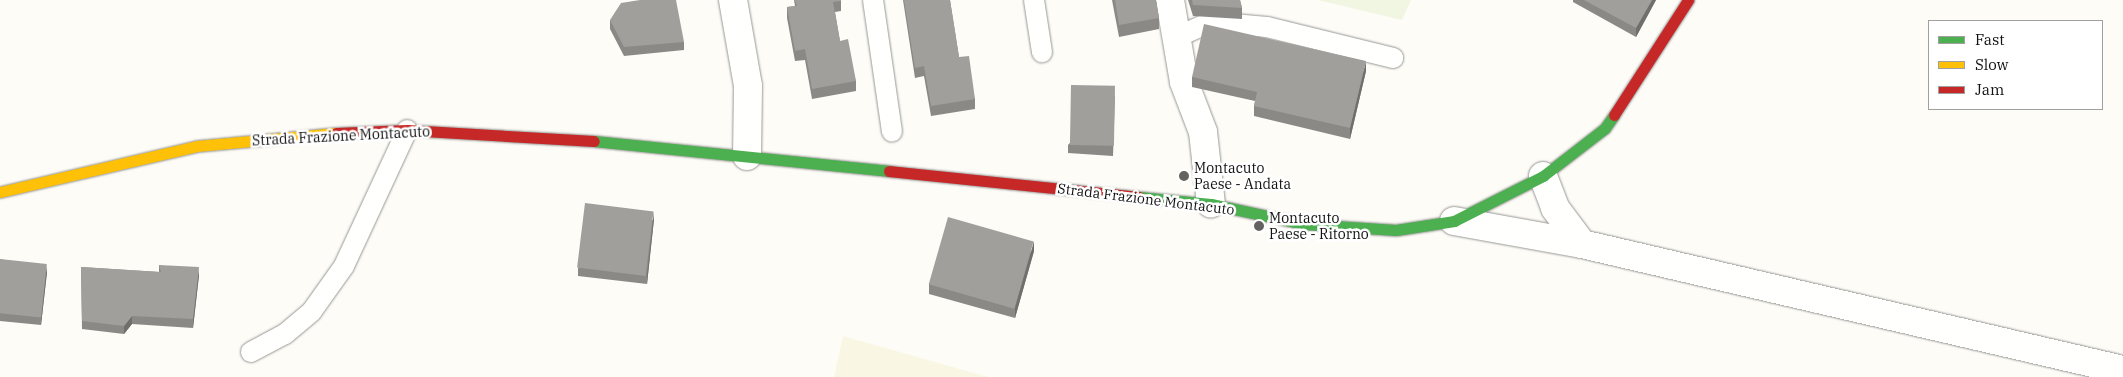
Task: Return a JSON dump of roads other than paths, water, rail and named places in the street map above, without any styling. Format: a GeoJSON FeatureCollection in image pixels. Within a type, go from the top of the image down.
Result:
{"type":"FeatureCollection","features":[{"type":"Feature","properties":{"kind":"street"},"geometry":{"type":"LineString","coordinates":[[733,0],[748,86],[747,156]]}},
{"type":"Feature","properties":{"kind":"street"},"geometry":{"type":"LineString","coordinates":[[1170,0],[1179,36],[1184,82],[1203,132],[1211,204]]}},
{"type":"Feature","properties":{"kind":"street","name":"Strada Frazione Montacuto"},"geometry":{"type":"LineString","coordinates":[[0,192],[197,146],[291,135],[407,130],[529,134],[747,156],[1211,204],[1304,224],[1396,230],[1454,221],[1543,176],[1605,128],[1688,0]]}},
{"type":"Feature","properties":{"kind":"street"},"geometry":{"type":"LineString","coordinates":[[1543,176],[1555,208],[1582,244]]}},
{"type":"Feature","properties":{"kind":"street"},"geometry":{"type":"LineString","coordinates":[[1454,221],[1582,244],[2123,370]]}},
{"type":"Feature","properties":{"kind":"lane"},"geometry":{"type":"LineString","coordinates":[[873,0],[892,132]]}},
{"type":"Feature","properties":{"kind":"lane"},"geometry":{"type":"LineString","coordinates":[[1034,0],[1042,52]]}},
{"type":"Feature","properties":{"kind":"lane"},"geometry":{"type":"LineString","coordinates":[[1179,36],[1211,22],[1267,27],[1393,58]]}},
{"type":"Feature","properties":{"kind":"lane"},"geometry":{"type":"LineString","coordinates":[[251,352],[285,334],[312,311],[344,266],[407,130]]}},
{"type":"Feature","properties":{"kind":"place","name":"Montacuto Paese - Andata"},"geometry":{"type":"Point","coordinates":[1184,176]}},
{"type":"Feature","properties":{"kind":"place","name":"Montacuto Paese - Ritorno"},"geometry":{"type":"Point","coordinates":[1259,226]}}]}
